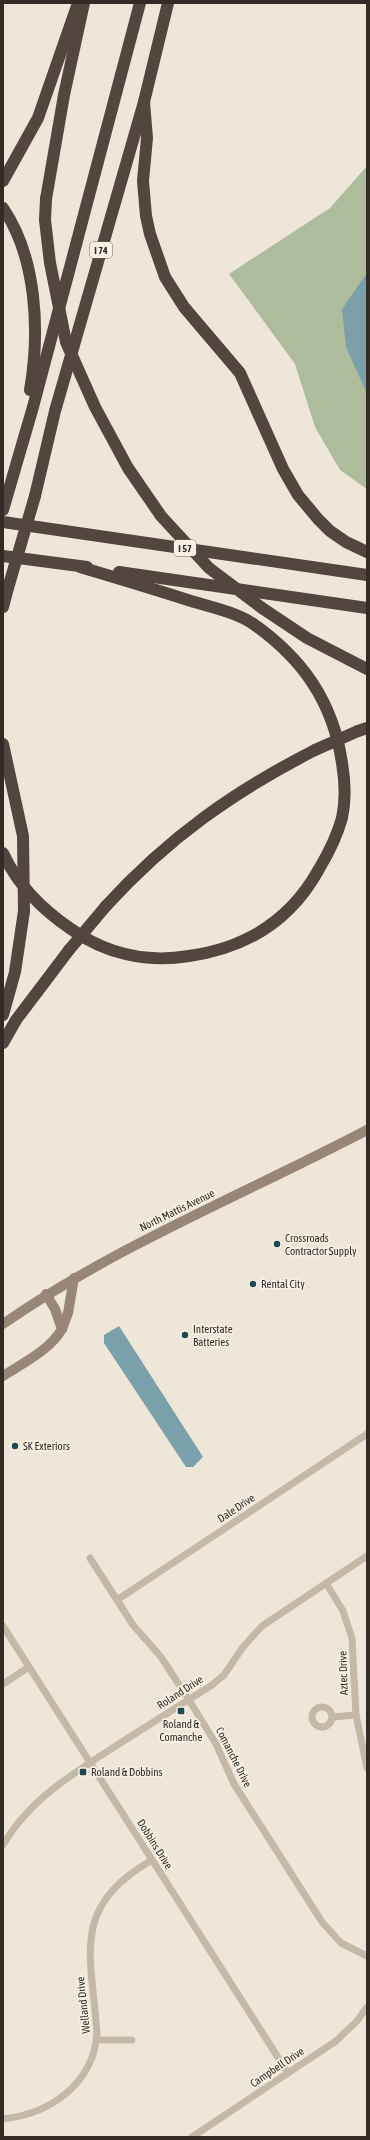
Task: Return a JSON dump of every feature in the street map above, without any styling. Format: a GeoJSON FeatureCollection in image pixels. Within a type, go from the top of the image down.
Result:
{"type":"FeatureCollection","features":[{"type":"Feature","properties":{"kind":"highway"},"geometry":{"type":"LineString","coordinates":[[3,181],[38,118],[78,3]]}},
{"type":"Feature","properties":{"kind":"highway"},"geometry":{"type":"LineString","coordinates":[[84,3],[64,95],[46,199],[45,220],[50,263],[66,342],[95,407],[128,468],[160,516],[209,568],[262,608],[307,638],[367,669]]}},
{"type":"Feature","properties":{"kind":"highway","name":"I 74"},"geometry":{"type":"LineString","coordinates":[[3,510],[20,455],[140,3]]}},
{"type":"Feature","properties":{"kind":"highway","name":"I 74"},"geometry":{"type":"LineString","coordinates":[[3,607],[36,496],[40,467],[55,411],[144,102],[168,3]]}},
{"type":"Feature","properties":{"kind":"highway"},"geometry":{"type":"LineString","coordinates":[[144,102],[147,138],[143,181],[146,216],[150,234],[165,277],[184,307],[240,373],[283,469],[302,501],[330,531],[346,542],[367,552]]}},
{"type":"Feature","properties":{"kind":"highway"},"geometry":{"type":"LineString","coordinates":[[3,208],[22,248],[31,285],[36,322],[33,373],[20,455]]}},
{"type":"Feature","properties":{"kind":"highway","name":"I 57"},"geometry":{"type":"LineString","coordinates":[[3,522],[367,574]]}},
{"type":"Feature","properties":{"kind":"highway"},"geometry":{"type":"LineString","coordinates":[[3,556],[367,608]]}},
{"type":"Feature","properties":{"kind":"highway"},"geometry":{"type":"LineString","coordinates":[[3,853],[8,865],[35,899],[55,918],[81,936],[107,949],[136,957],[173,959],[215,952],[248,939],[284,916],[309,888],[328,853],[342,818],[345,783],[339,740],[322,697],[303,669],[284,648],[249,622],[215,608],[80,566]]}},
{"type":"Feature","properties":{"kind":"highway"},"geometry":{"type":"LineString","coordinates":[[3,1043],[16,1020],[69,950],[106,906],[138,872],[180,835],[234,796],[315,750],[363,729]]}},
{"type":"Feature","properties":{"kind":"highway"},"geometry":{"type":"LineString","coordinates":[[3,744],[23,836],[24,911],[16,972],[3,1015]]}},
{"type":"Feature","properties":{"kind":"street","name":"North Mattis Avenue"},"geometry":{"type":"LineString","coordinates":[[3,1324],[46,1294],[74,1278],[181,1221],[367,1130]]}},
{"type":"Feature","properties":{"kind":"street"},"geometry":{"type":"LineString","coordinates":[[3,1376],[58,1337],[68,1313],[74,1278]]}},
{"type":"Feature","properties":{"kind":"street"},"geometry":{"type":"LineString","coordinates":[[46,1294],[62,1329]]}},
{"type":"Feature","properties":{"kind":"street","name":"Dale Drive"},"geometry":{"type":"LineString","coordinates":[[117,1600],[367,1434]]}},
{"type":"Feature","properties":{"kind":"street","name":"Roland Drive"},"geometry":{"type":"LineString","coordinates":[[3,1845],[16,1826],[45,1795],[90,1762],[189,1700],[224,1675],[243,1647],[262,1626],[367,1556]]}},
{"type":"Feature","properties":{"kind":"street","name":"Comanche Drive"},"geometry":{"type":"LineString","coordinates":[[90,1558],[133,1625],[161,1657],[189,1700],[216,1744],[234,1784],[322,1922],[342,1943],[367,1956]]}},
{"type":"Feature","properties":{"kind":"street","name":"Aztec Drive"},"geometry":{"type":"LineString","coordinates":[[326,1583],[343,1611],[352,1638],[356,1715],[367,1768]]}},
{"type":"Feature","properties":{"kind":"street","name":"Dobbins Drive"},"geometry":{"type":"LineString","coordinates":[[3,1626],[288,2073]]}},
{"type":"Feature","properties":{"kind":"street"},"geometry":{"type":"LineString","coordinates":[[3,1684],[29,1667]]}},
{"type":"Feature","properties":{"kind":"street"},"geometry":{"type":"LineString","coordinates":[[332,1717],[356,1715]]}},
{"type":"Feature","properties":{"kind":"street","name":"Welland Drive"},"geometry":{"type":"LineString","coordinates":[[3,2118],[40,2110],[63,2098],[85,2071],[97,2040],[89,1948],[93,1927],[98,1914],[111,1892],[132,1873],[152,1860]]}},
{"type":"Feature","properties":{"kind":"street","name":"Campbell Drive"},"geometry":{"type":"LineString","coordinates":[[192,2137],[348,2031],[367,2007]]}},
{"type":"Feature","properties":{"kind":"street"},"geometry":{"type":"LineString","coordinates":[[97,2040],[132,2040]]}},
{"type":"Feature","properties":{"kind":"green space"},"geometry":{"type":"Polygon","coordinates":[[[367,166],[367,489],[340,470],[315,427],[295,364],[229,274],[330,208],[367,166]]]}},
{"type":"Feature","properties":{"kind":"water"},"geometry":{"type":"Polygon","coordinates":[[[367,273],[367,394],[346,347],[342,309],[367,273]]]}},
{"type":"Feature","properties":{"kind":"water"},"geometry":{"type":"Polygon","coordinates":[[[119,1326],[203,1457],[193,1467],[186,1467],[104,1343],[104,1335],[119,1326]]]}},
{"type":"Feature","properties":{"kind":"place","name":"Crossroads Contractor Supply"},"geometry":{"type":"Point","coordinates":[277,1244]}},
{"type":"Feature","properties":{"kind":"place","name":"Rental City"},"geometry":{"type":"Point","coordinates":[253,1284]}},
{"type":"Feature","properties":{"kind":"place","name":"Interstate Batteries"},"geometry":{"type":"Point","coordinates":[185,1335]}},
{"type":"Feature","properties":{"kind":"place","name":"SK Exteriors"},"geometry":{"type":"Point","coordinates":[15,1446]}},
{"type":"Feature","properties":{"kind":"place","name":"Roland & Comanche"},"geometry":{"type":"Point","coordinates":[181,1711]}},
{"type":"Feature","properties":{"kind":"place","name":"Roland & Dobbins"},"geometry":{"type":"Point","coordinates":[83,1772]}}]}
